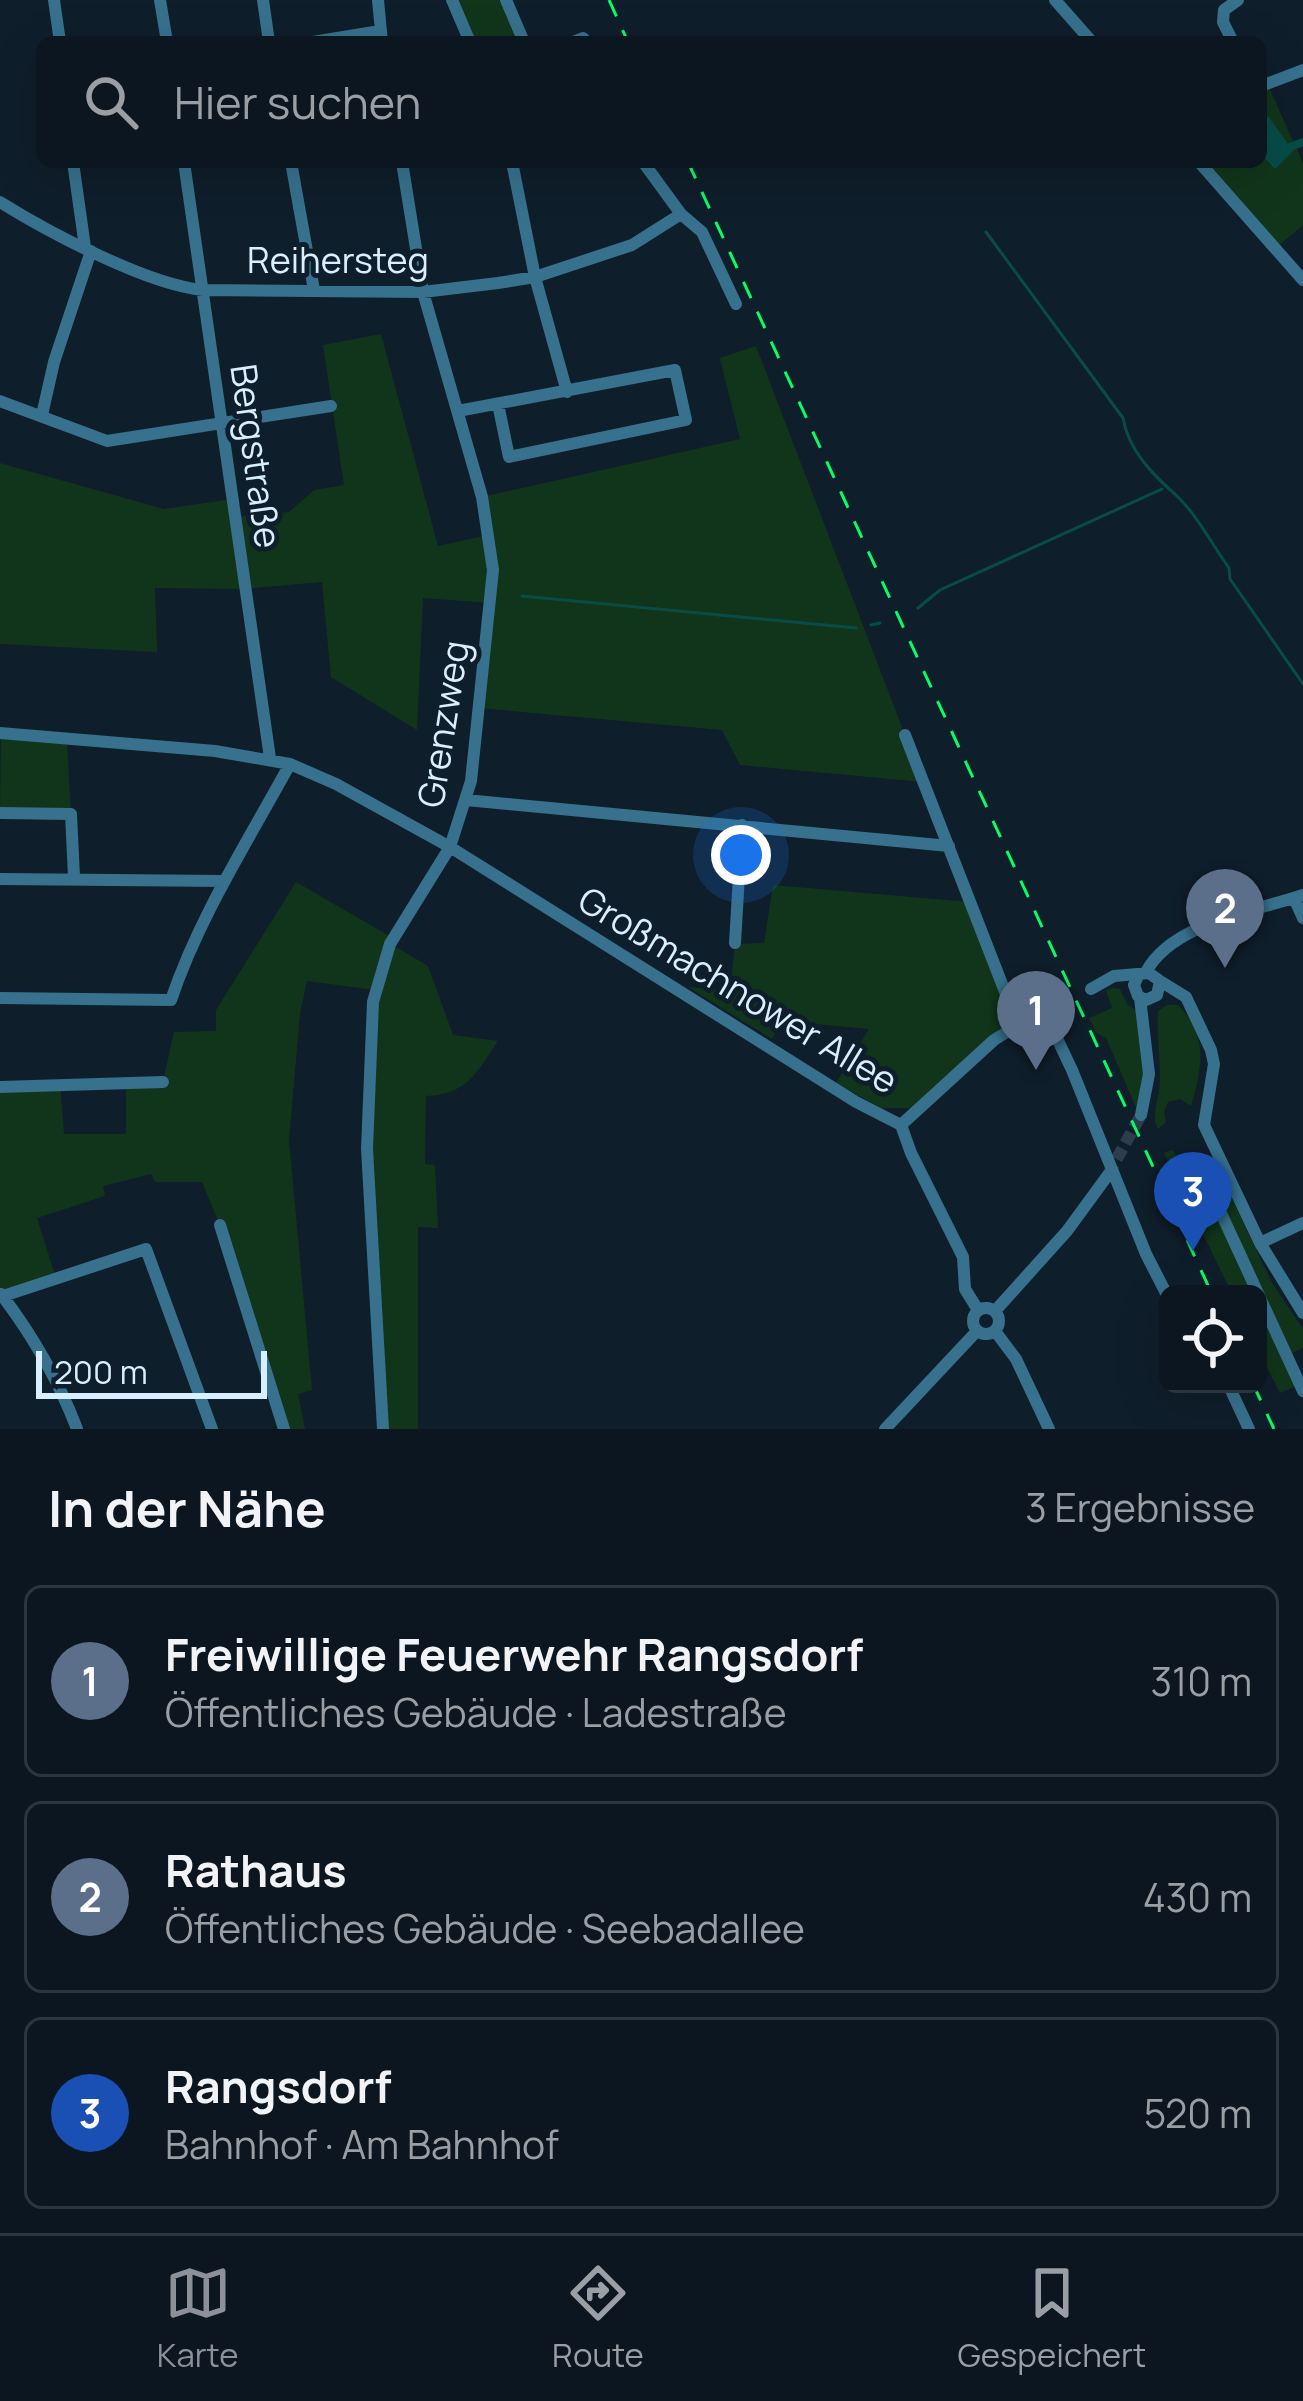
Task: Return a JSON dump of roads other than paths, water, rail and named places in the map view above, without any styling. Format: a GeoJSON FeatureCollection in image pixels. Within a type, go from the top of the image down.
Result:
{"type":"FeatureCollection","features":[{"type":"Feature","properties":{"kind":"street"},"geometry":{"type":"LineString","coordinates":[[54,0],[59,36]]}},
{"type":"Feature","properties":{"kind":"street"},"geometry":{"type":"LineString","coordinates":[[160,0],[165,36]]}},
{"type":"Feature","properties":{"kind":"street"},"geometry":{"type":"LineString","coordinates":[[263,0],[268,36]]}},
{"type":"Feature","properties":{"kind":"street"},"geometry":{"type":"LineString","coordinates":[[378,0],[381,36]]}},
{"type":"Feature","properties":{"kind":"street"},"geometry":{"type":"LineString","coordinates":[[452,0],[467,36]]}},
{"type":"Feature","properties":{"kind":"street"},"geometry":{"type":"LineString","coordinates":[[506,0],[521,36]]}},
{"type":"Feature","properties":{"kind":"street"},"geometry":{"type":"LineString","coordinates":[[1055,0],[1087,36]]}},
{"type":"Feature","properties":{"kind":"street"},"geometry":{"type":"LineString","coordinates":[[1066,12],[1079,0]]}},
{"type":"Feature","properties":{"kind":"street"},"geometry":{"type":"LineString","coordinates":[[1230,36],[1223,22],[1224,10],[1238,0]]}},
{"type":"Feature","properties":{"kind":"street"},"geometry":{"type":"LineString","coordinates":[[1267,84],[1303,70]]}},
{"type":"Feature","properties":{"kind":"street"},"geometry":{"type":"LineString","coordinates":[[42,415],[88,249],[74,168]]}},
{"type":"Feature","properties":{"kind":"street","name":"Bergstraße"},"geometry":{"type":"LineString","coordinates":[[185,168],[270,758]]}},
{"type":"Feature","properties":{"kind":"street"},"geometry":{"type":"LineString","coordinates":[[292,168],[314,290]]}},
{"type":"Feature","properties":{"kind":"street","name":"Grenzweg"},"geometry":{"type":"LineString","coordinates":[[383,1429],[367,1149],[373,1002],[390,944],[450,847],[471,782],[493,570],[482,496],[423,292],[403,168]]}},
{"type":"Feature","properties":{"kind":"street"},"geometry":{"type":"LineString","coordinates":[[513,168],[535,277],[567,392]]}},
{"type":"Feature","properties":{"kind":"street"},"geometry":{"type":"LineString","coordinates":[[647,168],[681,214],[702,232],[736,304]]}},
{"type":"Feature","properties":{"kind":"street"},"geometry":{"type":"LineString","coordinates":[[1204,168],[1303,280]]}},
{"type":"Feature","properties":{"kind":"street","name":"Reihersteg"},"geometry":{"type":"LineString","coordinates":[[0,202],[88,249],[184,289],[203,290],[423,292],[535,277],[632,245],[681,214]]}},
{"type":"Feature","properties":{"kind":"street"},"geometry":{"type":"LineString","coordinates":[[458,411],[675,370],[686,420],[509,457],[498,404]]}},
{"type":"Feature","properties":{"kind":"street"},"geometry":{"type":"LineString","coordinates":[[0,401],[107,441],[331,406]]}},
{"type":"Feature","properties":{"kind":"street","name":"Großmachnower Allee"},"geometry":{"type":"LineString","coordinates":[[0,733],[270,758],[336,784],[450,847],[856,1102],[901,1125],[961,1073],[974,1055],[1018,1025],[1044,1022],[1053,1030],[1114,1178]]}},
{"type":"Feature","properties":{"kind":"street"},"geometry":{"type":"LineString","coordinates":[[905,735],[1018,1025]]}},
{"type":"Feature","properties":{"kind":"street"},"geometry":{"type":"LineString","coordinates":[[0,998],[171,1000],[225,880],[290,764]]}},
{"type":"Feature","properties":{"kind":"street"},"geometry":{"type":"LineString","coordinates":[[466,800],[949,846]]}},
{"type":"Feature","properties":{"kind":"street"},"geometry":{"type":"LineString","coordinates":[[0,813],[71,814],[74,877]]}},
{"type":"Feature","properties":{"kind":"street"},"geometry":{"type":"LineString","coordinates":[[735,943],[742,825]]}},
{"type":"Feature","properties":{"kind":"street"},"geometry":{"type":"LineString","coordinates":[[0,879],[225,880]]}},
{"type":"Feature","properties":{"kind":"street"},"geometry":{"type":"LineString","coordinates":[[1142,1115],[1148,1087],[1148,986],[1164,949],[1227,920],[1299,896],[1303,917]]}},
{"type":"Feature","properties":{"kind":"street"},"geometry":{"type":"LineString","coordinates":[[1094,987],[1114,976],[1189,1003],[1214,1057],[1204,1125],[1260,1243],[1303,1313]]}},
{"type":"Feature","properties":{"kind":"street"},"geometry":{"type":"LineString","coordinates":[[0,1087],[163,1082]]}},
{"type":"Feature","properties":{"kind":"street"},"geometry":{"type":"LineString","coordinates":[[901,1125],[911,1155],[960,1249],[964,1289],[978,1310]]}},
{"type":"Feature","properties":{"kind":"street"},"geometry":{"type":"LineString","coordinates":[[1203,1174],[1303,1391]]}},
{"type":"Feature","properties":{"kind":"street"},"geometry":{"type":"LineString","coordinates":[[995,1311],[1114,1178],[1162,1285]]}},
{"type":"Feature","properties":{"kind":"street"},"geometry":{"type":"LineString","coordinates":[[1260,1243],[1303,1222]]}},
{"type":"Feature","properties":{"kind":"street"},"geometry":{"type":"LineString","coordinates":[[220,1225],[284,1429]]}},
{"type":"Feature","properties":{"kind":"street"},"geometry":{"type":"LineString","coordinates":[[76,1429],[28,1328],[1,1296],[146,1249],[212,1429]]}},
{"type":"Feature","properties":{"kind":"street"},"geometry":{"type":"LineString","coordinates":[[978,1310],[995,1311],[999,1323],[994,1331],[977,1331],[973,1318],[978,1310]]}},
{"type":"Feature","properties":{"kind":"street"},"geometry":{"type":"LineString","coordinates":[[885,1429],[977,1331]]}},
{"type":"Feature","properties":{"kind":"street"},"geometry":{"type":"LineString","coordinates":[[994,1331],[1016,1359],[1049,1429]]}},
{"type":"Feature","properties":{"kind":"street"},"geometry":{"type":"LineString","coordinates":[[1232,1393],[1249,1429]]}},
{"type":"Feature","properties":{"kind":"waterway"},"geometry":{"type":"LineString","coordinates":[[1290,147],[1303,142]]}},
{"type":"Feature","properties":{"kind":"waterway"},"geometry":{"type":"LineString","coordinates":[[986,232],[1123,418],[1143,462],[1198,521],[1229,568],[1230,579],[1303,684]]}},
{"type":"Feature","properties":{"kind":"waterway"},"geometry":{"type":"LineString","coordinates":[[918,608],[940,590],[1162,489]]}},
{"type":"Feature","properties":{"kind":"waterway"},"geometry":{"type":"LineString","coordinates":[[522,596],[856,628]]}},
{"type":"Feature","properties":{"kind":"waterway"},"geometry":{"type":"LineString","coordinates":[[871,625],[880,623]]}},
{"type":"Feature","properties":{"kind":"tunnel"},"geometry":{"type":"LineString","coordinates":[[1108,1175],[1141,1115]]}},
{"type":"Feature","properties":{"kind":"railway"},"geometry":{"type":"LineString","coordinates":[[609,0],[625,36]]}},
{"type":"Feature","properties":{"kind":"railway"},"geometry":{"type":"LineString","coordinates":[[691,168],[1208,1285]]}},
{"type":"Feature","properties":{"kind":"railway"},"geometry":{"type":"LineString","coordinates":[[1257,1393],[1274,1429]]}},
{"type":"Feature","properties":{"kind":"place","name":"Rathaus"},"geometry":{"type":"Point","coordinates":[1225,968]}},
{"type":"Feature","properties":{"kind":"place","name":"Freiwillige Feuerwehr Rangsdorf"},"geometry":{"type":"Point","coordinates":[1036,1070]}},
{"type":"Feature","properties":{"kind":"place","name":"Rangsdorf"},"geometry":{"type":"Point","coordinates":[1193,1251]}}]}
